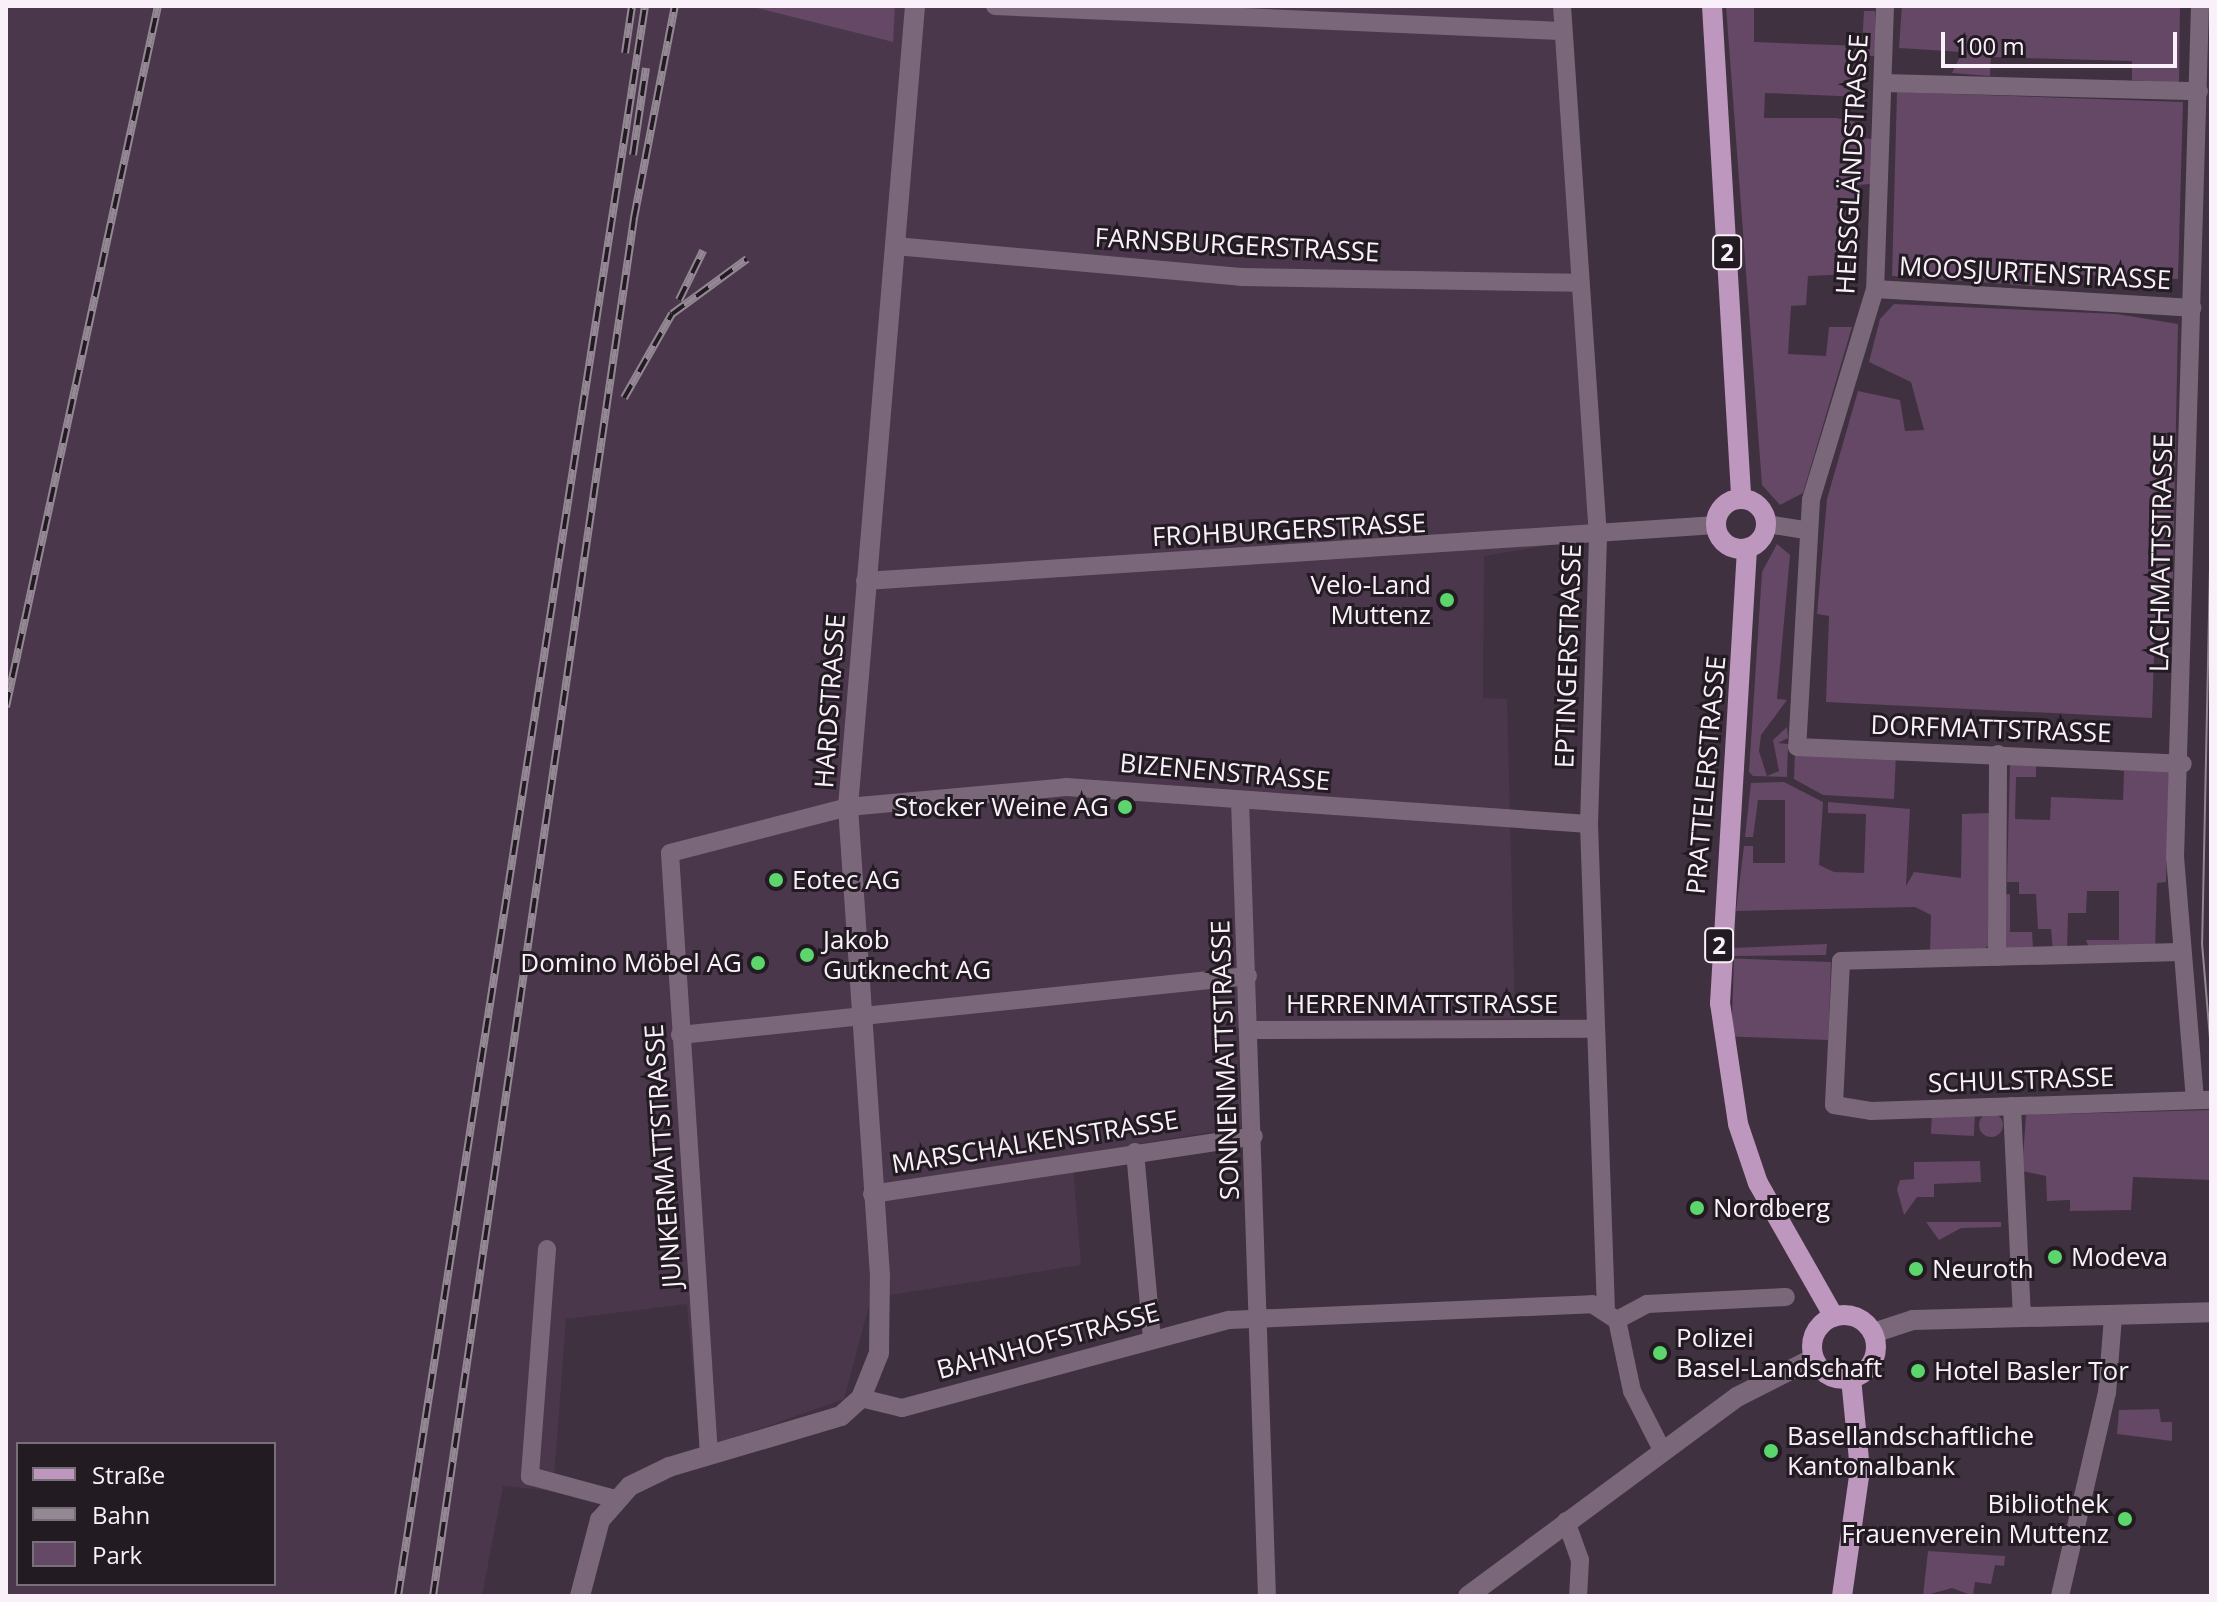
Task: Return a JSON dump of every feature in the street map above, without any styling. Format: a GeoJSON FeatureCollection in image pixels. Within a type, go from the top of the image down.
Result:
{"type":"FeatureCollection","features":[{"type":"Feature","properties":{"kind":"main road","name":"2"},"geometry":{"type":"LineString","coordinates":[[1712,6],[1741,498]]}},
{"type":"Feature","properties":{"kind":"main road"},"geometry":{"type":"LineString","coordinates":[[1741,498],[1756,503],[1767,524],[1747,549],[1725,544],[1716,525],[1726,504],[1741,498]]}},
{"type":"Feature","properties":{"kind":"main road","name":"PRATTELERSTRASSE"},"geometry":{"type":"LineString","coordinates":[[1747,549],[1720,1003],[1738,1124],[1758,1183],[1834,1317]]}},
{"type":"Feature","properties":{"kind":"main road"},"geometry":{"type":"LineString","coordinates":[[1834,1317],[1861,1320],[1873,1333],[1873,1361],[1851,1378],[1825,1373],[1814,1358],[1813,1338],[1834,1317]]}},
{"type":"Feature","properties":{"kind":"main road"},"geometry":{"type":"LineString","coordinates":[[1842,1596],[1860,1470],[1851,1378]]}},
{"type":"Feature","properties":{"kind":"street","name":"HARDSTRASSE"},"geometry":{"type":"LineString","coordinates":[[861,1398],[882,1325],[848,807],[915,6]]}},
{"type":"Feature","properties":{"kind":"street"},"geometry":{"type":"LineString","coordinates":[[995,6],[1560,31]]}},
{"type":"Feature","properties":{"kind":"street","name":"EPTINGERSTRASSE"},"geometry":{"type":"LineString","coordinates":[[1562,6],[1560,31],[1577,283],[1598,537],[1589,824],[1592,1029],[1612,1313]]}},
{"type":"Feature","properties":{"kind":"street","name":"HEISSGLÄNDSTRASSE"},"geometry":{"type":"LineString","coordinates":[[1797,747],[1806,530],[1875,289],[1885,6]]}},
{"type":"Feature","properties":{"kind":"street","name":"LACHMATTSTRASSE"},"geometry":{"type":"LineString","coordinates":[[2200,6],[2183,764],[2175,858],[2180,952],[2203,1100]]}},
{"type":"Feature","properties":{"kind":"street"},"geometry":{"type":"LineString","coordinates":[[1883,83],[2199,91]]}},
{"type":"Feature","properties":{"kind":"street","name":"FARNSBURGERSTRASSE"},"geometry":{"type":"LineString","coordinates":[[895,246],[1241,277],[1577,283]]}},
{"type":"Feature","properties":{"kind":"street","name":"MOOSJURTENSTRASSE"},"geometry":{"type":"LineString","coordinates":[[1875,289],[2192,308]]}},
{"type":"Feature","properties":{"kind":"street"},"geometry":{"type":"LineString","coordinates":[[1767,524],[1806,530]]}},
{"type":"Feature","properties":{"kind":"street","name":"FROHBURGERSTRASSE"},"geometry":{"type":"LineString","coordinates":[[865,581],[1598,537],[1716,525]]}},
{"type":"Feature","properties":{"kind":"street","name":"DORFMATTSTRASSE"},"geometry":{"type":"LineString","coordinates":[[1797,747],[2183,764]]}},
{"type":"Feature","properties":{"kind":"street"},"geometry":{"type":"LineString","coordinates":[[1998,754],[1997,957],[2180,952]]}},
{"type":"Feature","properties":{"kind":"street","name":"BIZENENSTRASSE"},"geometry":{"type":"LineString","coordinates":[[670,853],[848,807],[1066,787],[1172,789],[1240,800],[1589,824]]}},
{"type":"Feature","properties":{"kind":"street","name":"SONNENMATTSTRASSE"},"geometry":{"type":"LineString","coordinates":[[1240,800],[1251,1030],[1267,1596]]}},
{"type":"Feature","properties":{"kind":"street","name":"JUNKERMATTSTRASSE"},"geometry":{"type":"LineString","coordinates":[[670,853],[709,1455]]}},
{"type":"Feature","properties":{"kind":"street","name":"SCHULSTRASSE"},"geometry":{"type":"LineString","coordinates":[[1997,957],[1841,961],[1834,1105],[2012,1106],[2203,1100]]}},
{"type":"Feature","properties":{"kind":"street"},"geometry":{"type":"LineString","coordinates":[[680,1035],[860,1013],[1248,976]]}},
{"type":"Feature","properties":{"kind":"street","name":"HERRENMATTSTRASSE"},"geometry":{"type":"LineString","coordinates":[[1251,1030],[1592,1029]]}},
{"type":"Feature","properties":{"kind":"street"},"geometry":{"type":"LineString","coordinates":[[2012,1106],[2022,1316]]}},
{"type":"Feature","properties":{"kind":"street","name":"MARSCHALKENSTRASSE"},"geometry":{"type":"LineString","coordinates":[[872,1194],[1254,1136]]}},
{"type":"Feature","properties":{"kind":"street"},"geometry":{"type":"LineString","coordinates":[[1135,1152],[1152,1339]]}},
{"type":"Feature","properties":{"kind":"street"},"geometry":{"type":"LineString","coordinates":[[547,1249],[530,1476],[615,1499]]}},
{"type":"Feature","properties":{"kind":"street","name":"BAHNHOFSTRASSE"},"geometry":{"type":"LineString","coordinates":[[861,1398],[902,1408],[1152,1339],[1259,1318],[1612,1313],[1647,1304],[1786,1297]]}},
{"type":"Feature","properties":{"kind":"street"},"geometry":{"type":"LineString","coordinates":[[1873,1333],[1913,1320],[2211,1312]]}},
{"type":"Feature","properties":{"kind":"street"},"geometry":{"type":"LineString","coordinates":[[1612,1313],[1632,1391],[1662,1450]]}},
{"type":"Feature","properties":{"kind":"street"},"geometry":{"type":"LineString","coordinates":[[2060,1596],[2107,1393],[2113,1316]]}},
{"type":"Feature","properties":{"kind":"street"},"geometry":{"type":"LineString","coordinates":[[1468,1596],[1737,1397],[1814,1358]]}},
{"type":"Feature","properties":{"kind":"street"},"geometry":{"type":"LineString","coordinates":[[580,1596],[600,1520],[615,1499],[645,1478],[709,1455],[820,1426],[861,1398]]}},
{"type":"Feature","properties":{"kind":"street"},"geometry":{"type":"LineString","coordinates":[[1566,1521],[1580,1560],[1578,1596]]}},
{"type":"Feature","properties":{"kind":"shaded area"},"geometry":{"type":"Polygon","coordinates":[[[6,6],[753,6],[892,42],[895,6],[1562,6],[1598,537],[1484,556],[1483,698],[1507,699],[1515,1018],[1236,1028],[1242,1127],[1072,1155],[1081,1265],[871,1298],[844,1399],[700,1450],[687,1304],[566,1319],[553,1491],[503,1486],[482,1596],[6,1596],[6,6]]]}},
{"type":"Feature","properties":{"kind":"green space"},"geometry":{"type":"Polygon","coordinates":[[[753,6],[895,6],[893,42],[753,7],[753,6]]]}},
{"type":"Feature","properties":{"kind":"green space"},"geometry":{"type":"Polygon","coordinates":[[[1726,6],[1754,6],[1754,42],[1862,46],[1864,11],[1875,11],[1877,56],[1864,56],[1862,97],[1765,93],[1764,118],[1836,118],[1860,123],[1860,138],[1874,139],[1871,184],[1856,185],[1854,229],[1836,231],[1855,239],[1852,274],[1808,276],[1806,305],[1791,306],[1788,354],[1826,356],[1829,327],[1852,327],[1803,493],[1780,505],[1762,485],[1726,6]]]}},
{"type":"Feature","properties":{"kind":"green space"},"geometry":{"type":"Polygon","coordinates":[[[1902,6],[2180,6],[2179,83],[2132,80],[2132,61],[1991,57],[1990,76],[1952,73],[1962,52],[1899,48],[1902,6]]]}},
{"type":"Feature","properties":{"kind":"green space"},"geometry":{"type":"Polygon","coordinates":[[[1897,92],[2183,102],[2178,279],[2035,273],[2035,286],[1892,276],[1897,92]]]}},
{"type":"Feature","properties":{"kind":"green space"},"geometry":{"type":"Polygon","coordinates":[[[1894,304],[2117,314],[2178,324],[2172,621],[2155,622],[2152,718],[1826,702],[1829,616],[1817,614],[1827,499],[1858,391],[1900,400],[1905,431],[1924,430],[1911,382],[1869,362],[1880,319],[1894,304]]]}},
{"type":"Feature","properties":{"kind":"green space"},"geometry":{"type":"Polygon","coordinates":[[[1777,544],[1790,555],[1777,699],[1787,700],[1761,735],[1759,751],[1767,776],[1779,771],[1773,740],[1787,727],[1788,738],[1778,743],[1788,744],[1787,777],[1753,776],[1749,772],[1762,572],[1777,544]]]}},
{"type":"Feature","properties":{"kind":"green space"},"geometry":{"type":"Polygon","coordinates":[[[1795,751],[1896,753],[1894,799],[1823,795],[1794,779],[1795,751]]]}},
{"type":"Feature","properties":{"kind":"green space"},"geometry":{"type":"Polygon","coordinates":[[[2010,762],[2036,763],[2036,777],[2016,777],[2015,819],[2050,820],[2051,797],[2123,800],[2124,771],[2072,765],[2169,768],[2166,882],[2157,883],[2155,950],[2089,948],[2086,940],[2119,940],[2119,891],[2087,891],[2086,913],[2068,913],[2067,952],[2053,951],[2051,929],[2038,929],[2036,894],[2019,894],[2019,882],[2007,882],[2010,762]]]}},
{"type":"Feature","properties":{"kind":"green space"},"geometry":{"type":"Polygon","coordinates":[[[1784,782],[1823,802],[1819,865],[1834,872],[1864,873],[1866,814],[1828,813],[1828,802],[1910,809],[1906,886],[1914,872],[1961,878],[1962,814],[1990,813],[1992,943],[1980,952],[1930,952],[1931,915],[1915,907],[1736,911],[1744,846],[1753,846],[1753,863],[1785,863],[1785,800],[1758,800],[1753,837],[1745,837],[1751,783],[1784,782]]]}},
{"type":"Feature","properties":{"kind":"green space"},"geometry":{"type":"Polygon","coordinates":[[[2010,894],[2010,932],[2032,932],[2033,948],[2013,953],[2004,946],[2003,895],[2010,894]]]}},
{"type":"Feature","properties":{"kind":"green space"},"geometry":{"type":"Polygon","coordinates":[[[1827,944],[1826,955],[1734,956],[1733,948],[1827,944]]]}},
{"type":"Feature","properties":{"kind":"green space"},"geometry":{"type":"Polygon","coordinates":[[[1734,959],[1831,962],[1828,1040],[1731,1037],[1734,959]]]}},
{"type":"Feature","properties":{"kind":"green space"},"geometry":{"type":"Polygon","coordinates":[[[2211,1110],[2211,1180],[2133,1177],[2131,1210],[2070,1211],[2070,1200],[2047,1201],[2046,1176],[2022,1171],[2026,1115],[2211,1110]]]}},
{"type":"Feature","properties":{"kind":"green space"},"geometry":{"type":"Polygon","coordinates":[[[1932,1112],[1975,1114],[1974,1136],[1931,1134],[1932,1112]]]}},
{"type":"Feature","properties":{"kind":"green space"},"geometry":{"type":"Polygon","coordinates":[[[1991,1113],[2000,1116],[2003,1125],[2000,1134],[1991,1137],[1982,1134],[1979,1125],[1982,1116],[1991,1113]]]}},
{"type":"Feature","properties":{"kind":"green space"},"geometry":{"type":"Polygon","coordinates":[[[1980,1161],[1981,1182],[1934,1184],[1934,1197],[1917,1197],[1904,1215],[1897,1189],[1900,1180],[1914,1179],[1914,1162],[1980,1161]]]}},
{"type":"Feature","properties":{"kind":"green space"},"geometry":{"type":"Polygon","coordinates":[[[1926,1222],[2001,1222],[2001,1227],[1961,1228],[1939,1240],[1926,1222]]]}},
{"type":"Feature","properties":{"kind":"green space"},"geometry":{"type":"Polygon","coordinates":[[[2159,1409],[2161,1422],[2172,1422],[2172,1441],[2117,1434],[2119,1410],[2159,1409]]]}},
{"type":"Feature","properties":{"kind":"green space"},"geometry":{"type":"Polygon","coordinates":[[[1928,1551],[2005,1556],[2004,1566],[1995,1565],[1991,1584],[1975,1582],[1973,1596],[1952,1588],[1923,1596],[1928,1551]]]}},
{"type":"Feature","properties":{"kind":"tram line"},"geometry":{"type":"LineString","coordinates":[[2211,520],[2202,943],[2211,1051]]}},
{"type":"Feature","properties":{"kind":"railway"},"geometry":{"type":"LineString","coordinates":[[6,707],[158,6]]}},
{"type":"Feature","properties":{"kind":"railway"},"geometry":{"type":"LineString","coordinates":[[625,53],[632,6]]}},
{"type":"Feature","properties":{"kind":"railway"},"geometry":{"type":"LineString","coordinates":[[398,1596],[645,6]]}},
{"type":"Feature","properties":{"kind":"railway"},"geometry":{"type":"LineString","coordinates":[[433,1596],[634,218],[675,6]]}},
{"type":"Feature","properties":{"kind":"railway"},"geometry":{"type":"LineString","coordinates":[[633,155],[646,68]]}},
{"type":"Feature","properties":{"kind":"railway"},"geometry":{"type":"LineString","coordinates":[[679,300],[703,251]]}},
{"type":"Feature","properties":{"kind":"railway"},"geometry":{"type":"LineString","coordinates":[[624,398],[672,314],[747,259]]}},
{"type":"Feature","properties":{"kind":"place","name":"Velo-Land Muttenz"},"geometry":{"type":"Point","coordinates":[1447,600]}},
{"type":"Feature","properties":{"kind":"place","name":"Stocker Weine AG"},"geometry":{"type":"Point","coordinates":[1125,807]}},
{"type":"Feature","properties":{"kind":"place","name":"Eotec AG"},"geometry":{"type":"Point","coordinates":[776,880]}},
{"type":"Feature","properties":{"kind":"place","name":"Jakob Gutknecht AG"},"geometry":{"type":"Point","coordinates":[807,955]}},
{"type":"Feature","properties":{"kind":"place","name":"Domino Möbel AG"},"geometry":{"type":"Point","coordinates":[758,963]}},
{"type":"Feature","properties":{"kind":"place","name":"Nordberg"},"geometry":{"type":"Point","coordinates":[1697,1208]}},
{"type":"Feature","properties":{"kind":"place","name":"Modeva"},"geometry":{"type":"Point","coordinates":[2055,1257]}},
{"type":"Feature","properties":{"kind":"place","name":"Neuroth"},"geometry":{"type":"Point","coordinates":[1916,1269]}},
{"type":"Feature","properties":{"kind":"place","name":"Polizei Basel-Landschaft"},"geometry":{"type":"Point","coordinates":[1660,1353]}},
{"type":"Feature","properties":{"kind":"place","name":"Hotel Basler Tor"},"geometry":{"type":"Point","coordinates":[1918,1371]}},
{"type":"Feature","properties":{"kind":"place","name":"Basellandschaftliche Kantonalbank"},"geometry":{"type":"Point","coordinates":[1771,1451]}},
{"type":"Feature","properties":{"kind":"place","name":"Bibliothek Frauenverein Muttenz"},"geometry":{"type":"Point","coordinates":[2125,1519]}}]}
